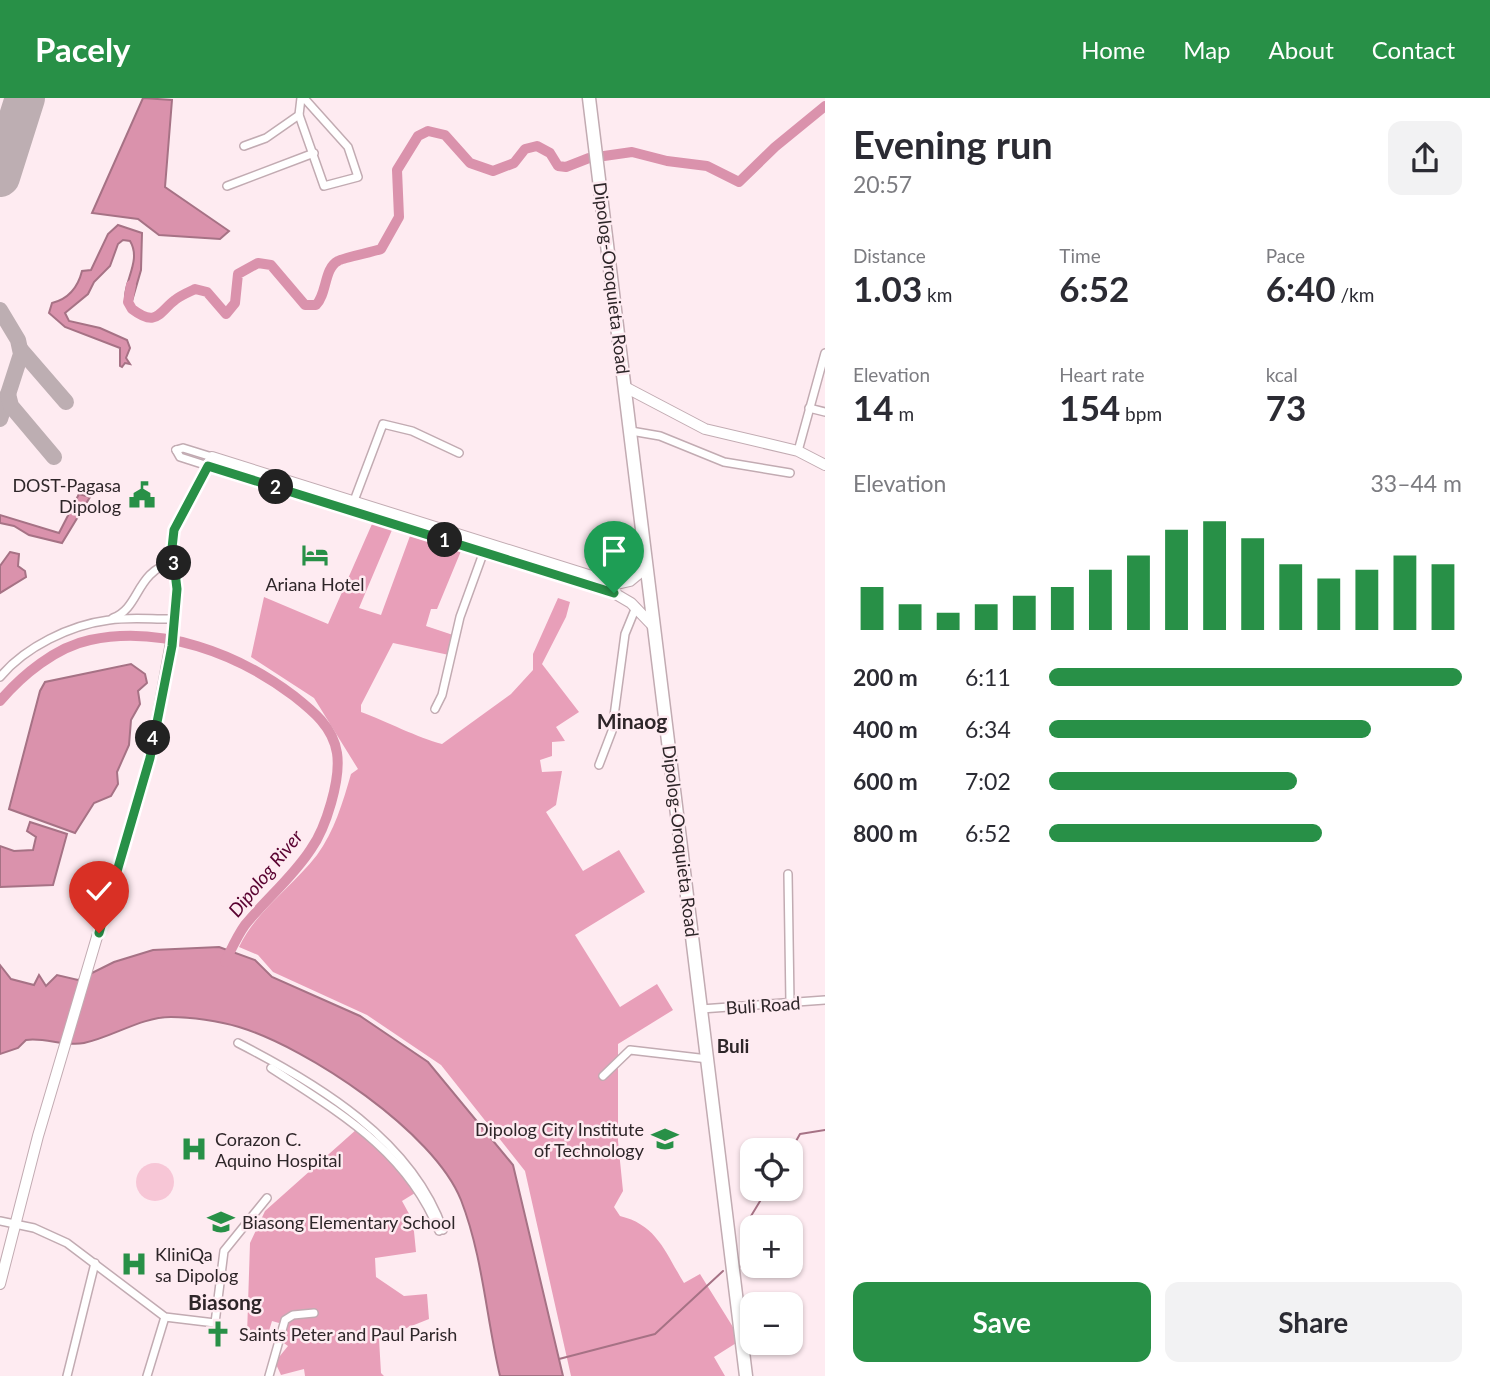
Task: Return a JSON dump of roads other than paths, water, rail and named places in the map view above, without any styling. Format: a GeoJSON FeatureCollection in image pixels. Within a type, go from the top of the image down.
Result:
{"type":"FeatureCollection","features":[{"type":"Feature","properties":{"kind":"highway","name":"Dipolog-Oroquieta Road"},"geometry":{"type":"LineString","coordinates":[[589,98],[746,1376]]}},
{"type":"Feature","properties":{"kind":"main road"},"geometry":{"type":"LineString","coordinates":[[625,387],[705,429],[798,451],[825,465]]}},
{"type":"Feature","properties":{"kind":"main road"},"geometry":{"type":"LineString","coordinates":[[0,1284],[14,1223],[144,779],[172,646],[177,589],[172,548],[177,521],[210,461],[615,589],[636,607],[654,628]]}},
{"type":"Feature","properties":{"kind":"main road"},"geometry":{"type":"LineString","coordinates":[[615,589],[647,567]]}},
{"type":"Feature","properties":{"kind":"street"},"geometry":{"type":"LineString","coordinates":[[303,98],[348,147],[359,176],[326,186],[299,115],[303,98]]}},
{"type":"Feature","properties":{"kind":"street"},"geometry":{"type":"LineString","coordinates":[[244,146],[266,138],[299,115]]}},
{"type":"Feature","properties":{"kind":"street"},"geometry":{"type":"LineString","coordinates":[[227,186],[314,153]]}},
{"type":"Feature","properties":{"kind":"street"},"geometry":{"type":"LineString","coordinates":[[798,451],[825,354]]}},
{"type":"Feature","properties":{"kind":"street"},"geometry":{"type":"LineString","coordinates":[[809,408],[825,412]]}},
{"type":"Feature","properties":{"kind":"street"},"geometry":{"type":"LineString","coordinates":[[352,506],[383,424],[412,431],[459,453]]}},
{"type":"Feature","properties":{"kind":"street"},"geometry":{"type":"LineString","coordinates":[[631,431],[660,436],[731,464],[790,473]]}},
{"type":"Feature","properties":{"kind":"street"},"geometry":{"type":"LineString","coordinates":[[435,709],[442,695],[460,617],[485,548]]}},
{"type":"Feature","properties":{"kind":"street"},"geometry":{"type":"LineString","coordinates":[[0,677],[16,661],[38,646],[86,625],[121,615],[150,572],[174,562]]}},
{"type":"Feature","properties":{"kind":"street"},"geometry":{"type":"LineString","coordinates":[[599,765],[612,731],[625,634],[636,607]]}},
{"type":"Feature","properties":{"kind":"street"},"geometry":{"type":"LineString","coordinates":[[110,619],[169,619]]}},
{"type":"Feature","properties":{"kind":"street"},"geometry":{"type":"LineString","coordinates":[[788,874],[790,1003]]}},
{"type":"Feature","properties":{"kind":"street","name":"Buli Road"},"geometry":{"type":"LineString","coordinates":[[701,1009],[825,1000]]}},
{"type":"Feature","properties":{"kind":"street"},"geometry":{"type":"LineString","coordinates":[[236,1045],[323,1093],[365,1124],[424,1186],[441,1230]]}},
{"type":"Feature","properties":{"kind":"street"},"geometry":{"type":"LineString","coordinates":[[603,1076],[628,1051],[657,1051],[708,1059]]}},
{"type":"Feature","properties":{"kind":"street"},"geometry":{"type":"LineString","coordinates":[[0,1221],[56,1237],[165,1317],[216,1323],[224,1251],[267,1198]]}},
{"type":"Feature","properties":{"kind":"street"},"geometry":{"type":"LineString","coordinates":[[67,1376],[95,1264]]}},
{"type":"Feature","properties":{"kind":"street"},"geometry":{"type":"LineString","coordinates":[[269,1376],[285,1320],[293,1315],[314,1312]]}},
{"type":"Feature","properties":{"kind":"street"},"geometry":{"type":"LineString","coordinates":[[147,1376],[165,1317]]}},
{"type":"Feature","properties":{"kind":"waterway"},"geometry":{"type":"LineString","coordinates":[[604,156],[632,152],[667,161],[707,166],[739,182],[775,147],[825,106]]}},
{"type":"Feature","properties":{"kind":"waterway"},"geometry":{"type":"LineString","coordinates":[[131,285],[128,302],[140,315],[152,318],[157,316],[177,298],[195,289],[207,292],[226,314],[235,303],[238,274],[258,263],[271,265],[305,305],[316,305],[333,264],[345,258],[381,249],[399,217],[397,170],[418,136],[428,131],[445,135],[470,163],[493,171],[514,163],[525,149],[537,146],[550,153],[558,166],[566,167],[589,158]]}},
{"type":"Feature","properties":{"kind":"waterway","name":"Dipolog River"},"geometry":{"type":"LineString","coordinates":[[0,701],[29,672],[65,649],[90,640],[144,636],[198,646],[223,655],[272,681],[321,720],[335,744],[338,764],[331,803],[322,829],[296,869],[245,925],[225,962]]}},
{"type":"Feature","properties":{"kind":"waterway"},"geometry":{"type":"LineString","coordinates":[[798,1138],[800,1134],[825,1130]]}},
{"type":"Feature","properties":{"kind":"waterway"},"geometry":{"type":"LineString","coordinates":[[752,1215],[760,1201]]}},
{"type":"Feature","properties":{"kind":"waterway"},"geometry":{"type":"LineString","coordinates":[[559,1359],[655,1334],[723,1271]]}},
{"type":"Feature","properties":{"kind":"place","name":"DOST-Pagasa Dipolog"},"geometry":{"type":"Point","coordinates":[142,495]}},
{"type":"Feature","properties":{"kind":"place","name":"Ariana Hotel"},"geometry":{"type":"Point","coordinates":[315,555]}},
{"type":"Feature","properties":{"kind":"place","name":"Dipolog City Institute of Technology"},"geometry":{"type":"Point","coordinates":[665,1139]}},
{"type":"Feature","properties":{"kind":"place","name":"Corazon C. Aquino Hospital"},"geometry":{"type":"Point","coordinates":[194,1149]}},
{"type":"Feature","properties":{"kind":"place","name":"Biasong Elementary School"},"geometry":{"type":"Point","coordinates":[221,1222]}},
{"type":"Feature","properties":{"kind":"place","name":"KliniQa sa Dipolog"},"geometry":{"type":"Point","coordinates":[134,1264]}},
{"type":"Feature","properties":{"kind":"place","name":"Saints Peter and Paul Parish"},"geometry":{"type":"Point","coordinates":[218,1334]}},
{"type":"Feature","properties":{"kind":"district","name":"Minaog"},"geometry":{"type":"Point","coordinates":[632,720]}},
{"type":"Feature","properties":{"kind":"district","name":"Buli"},"geometry":{"type":"Point","coordinates":[733,1045]}},
{"type":"Feature","properties":{"kind":"district","name":"Biasong"},"geometry":{"type":"Point","coordinates":[225,1301]}}]}
